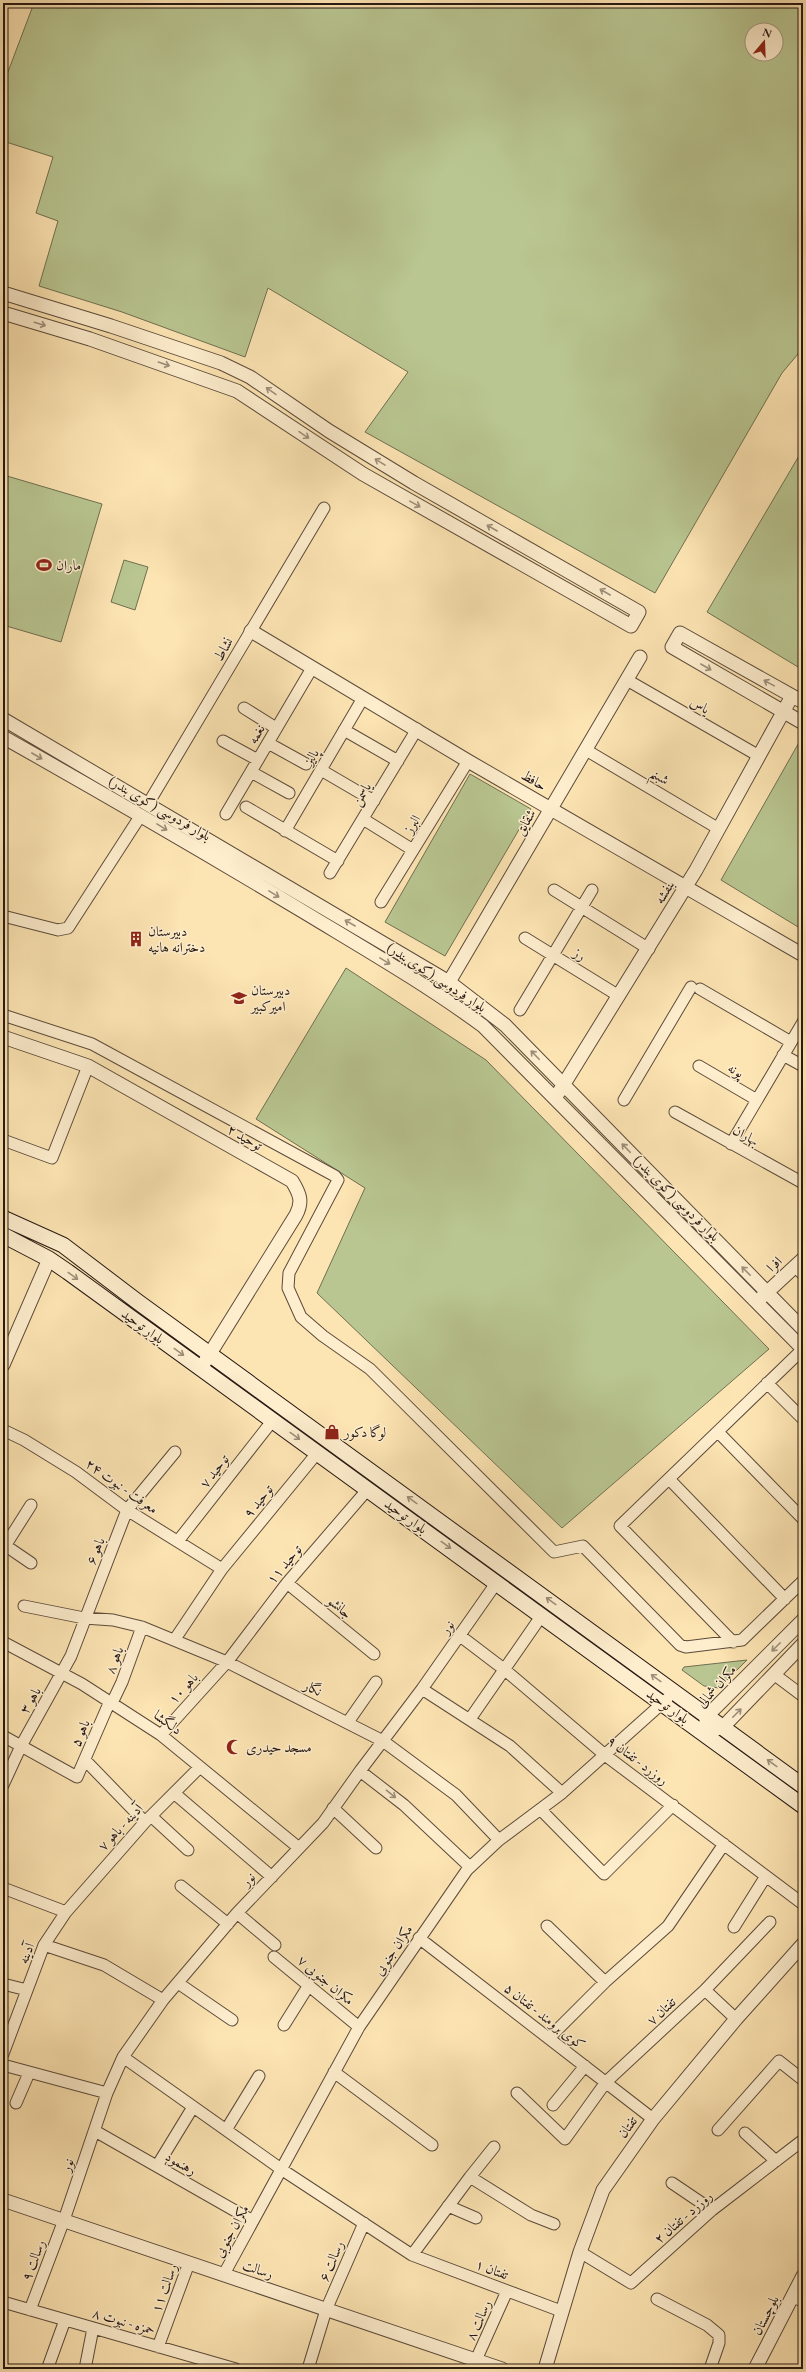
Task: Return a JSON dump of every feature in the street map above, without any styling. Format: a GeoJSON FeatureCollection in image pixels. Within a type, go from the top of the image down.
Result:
{"type":"FeatureCollection","features":[{"type":"Feature","properties":{"kind":"main road","name":"بلوار توحید"},"geometry":{"type":"LineString","coordinates":[[3,1218],[64,1245],[138,1302],[211,1353],[803,1786]]}},
{"type":"Feature","properties":{"kind":"main road","name":"بلوار توحید"},"geometry":{"type":"LineString","coordinates":[[5,1240],[49,1259],[542,1614],[803,1806]]}},
{"type":"Feature","properties":{"kind":"street"},"geometry":{"type":"LineString","coordinates":[[3,293],[111,326],[221,363],[259,383],[329,431],[414,483],[639,612],[630,626],[363,474],[253,400],[213,382],[90,339],[3,313]]}},
{"type":"Feature","properties":{"kind":"street"},"geometry":{"type":"LineString","coordinates":[[213,382],[221,363]]}},
{"type":"Feature","properties":{"kind":"street","name":"نشاط"},"geometry":{"type":"LineString","coordinates":[[3,916],[58,930],[68,928],[144,810],[324,508]]}},
{"type":"Feature","properties":{"kind":"street"},"geometry":{"type":"LineString","coordinates":[[500,551],[509,537]]}},
{"type":"Feature","properties":{"kind":"street","name":"حافظ"},"geometry":{"type":"LineString","coordinates":[[251,631],[417,729],[468,761],[803,955]]}},
{"type":"Feature","properties":{"kind":"street"},"geometry":{"type":"LineString","coordinates":[[798,699],[680,633],[672,647],[803,723]]}},
{"type":"Feature","properties":{"kind":"street","name":"شقایق"},"geometry":{"type":"LineString","coordinates":[[449,982],[640,657]]}},
{"type":"Feature","properties":{"kind":"street","name":"نغمه"},"geometry":{"type":"LineString","coordinates":[[226,814],[312,668]]}},
{"type":"Feature","properties":{"kind":"street","name":"یاس"},"geometry":{"type":"LineString","coordinates":[[627,680],[759,756]]}},
{"type":"Feature","properties":{"kind":"street","name":"پالیز"},"geometry":{"type":"LineString","coordinates":[[285,831],[363,698]]}},
{"type":"Feature","properties":{"kind":"street","name":"بنفشه"},"geometry":{"type":"LineString","coordinates":[[555,1098],[649,949],[719,829],[784,712],[798,699]]}},
{"type":"Feature","properties":{"kind":"street"},"geometry":{"type":"LineString","coordinates":[[244,708],[276,728]]}},
{"type":"Feature","properties":{"kind":"street","name":"بلوار فردوسی (کوی بندر)"},"geometry":{"type":"LineString","coordinates":[[3,720],[288,903],[442,995],[483,1026],[803,1349]]}},
{"type":"Feature","properties":{"kind":"street","name":"یاسمن"},"geometry":{"type":"LineString","coordinates":[[330,873],[417,729]]}},
{"type":"Feature","properties":{"kind":"street"},"geometry":{"type":"LineString","coordinates":[[344,730],[398,761]]}},
{"type":"Feature","properties":{"kind":"street","name":"بلوار فردوسی (کوی بندر)"},"geometry":{"type":"LineString","coordinates":[[3,736],[296,891],[449,982],[505,1025],[803,1329]]}},
{"type":"Feature","properties":{"kind":"street"},"geometry":{"type":"LineString","coordinates":[[223,741],[258,760]]}},
{"type":"Feature","properties":{"kind":"street"},"geometry":{"type":"LineString","coordinates":[[268,743],[306,764]]}},
{"type":"Feature","properties":{"kind":"street","name":"شبنم"},"geometry":{"type":"LineString","coordinates":[[586,750],[719,829]]}},
{"type":"Feature","properties":{"kind":"street","name":"البرز"},"geometry":{"type":"LineString","coordinates":[[381,902],[468,761]]}},
{"type":"Feature","properties":{"kind":"street"},"geometry":{"type":"LineString","coordinates":[[321,770],[374,801]]}},
{"type":"Feature","properties":{"kind":"street"},"geometry":{"type":"LineString","coordinates":[[251,772],[289,793]]}},
{"type":"Feature","properties":{"kind":"street"},"geometry":{"type":"LineString","coordinates":[[246,807],[338,861]]}},
{"type":"Feature","properties":{"kind":"street"},"geometry":{"type":"LineString","coordinates":[[363,819],[413,850]]}},
{"type":"Feature","properties":{"kind":"street"},"geometry":{"type":"LineString","coordinates":[[554,890],[649,949]]}},
{"type":"Feature","properties":{"kind":"street"},"geometry":{"type":"LineString","coordinates":[[520,1010],[592,890]]}},
{"type":"Feature","properties":{"kind":"street"},"geometry":{"type":"LineString","coordinates":[[288,903],[296,891]]}},
{"type":"Feature","properties":{"kind":"street","name":"رز"},"geometry":{"type":"LineString","coordinates":[[525,938],[619,996]]}},
{"type":"Feature","properties":{"kind":"street"},"geometry":{"type":"LineString","coordinates":[[442,995],[449,982]]}},
{"type":"Feature","properties":{"kind":"street"},"geometry":{"type":"LineString","coordinates":[[624,1100],[696,988],[791,1042]]}},
{"type":"Feature","properties":{"kind":"street"},"geometry":{"type":"LineString","coordinates":[[3,1015],[92,1044],[335,1176],[338,1180],[289,1273],[288,1288],[301,1317],[323,1336],[370,1369],[554,1552],[584,1546],[683,1646],[742,1640],[803,1581]]}},
{"type":"Feature","properties":{"kind":"street"},"geometry":{"type":"LineString","coordinates":[[732,1144],[803,1022]]}},
{"type":"Feature","properties":{"kind":"street","name":"توحید ۲"},"geometry":{"type":"LineString","coordinates":[[3,1038],[88,1066],[292,1182],[299,1193],[301,1206],[202,1368]]}},
{"type":"Feature","properties":{"kind":"street"},"geometry":{"type":"LineString","coordinates":[[784,1055],[803,1066]]}},
{"type":"Feature","properties":{"kind":"street"},"geometry":{"type":"LineString","coordinates":[[3,1140],[52,1158],[88,1066]]}},
{"type":"Feature","properties":{"kind":"street","name":"پونه"},"geometry":{"type":"LineString","coordinates":[[699,1066],[757,1100]]}},
{"type":"Feature","properties":{"kind":"street","name":"بهاران"},"geometry":{"type":"LineString","coordinates":[[675,1112],[803,1184]]}},
{"type":"Feature","properties":{"kind":"street"},"geometry":{"type":"LineString","coordinates":[[3,1365],[49,1259]]}},
{"type":"Feature","properties":{"kind":"street","name":"افرا"},"geometry":{"type":"LineString","coordinates":[[757,1302],[767,1292],[800,1267]]}},
{"type":"Feature","properties":{"kind":"street"},"geometry":{"type":"LineString","coordinates":[[732,1642],[620,1526],[803,1349]]}},
{"type":"Feature","properties":{"kind":"street"},"geometry":{"type":"LineString","coordinates":[[767,1383],[803,1420]]}},
{"type":"Feature","properties":{"kind":"street","name":"توحید ۷"},"geometry":{"type":"LineString","coordinates":[[178,1541],[273,1420]]}},
{"type":"Feature","properties":{"kind":"street","name":"معرفت - نبوت ۲۴"},"geometry":{"type":"LineString","coordinates":[[3,1430],[24,1440],[76,1472],[127,1510],[222,1569]]}},
{"type":"Feature","properties":{"kind":"street"},"geometry":{"type":"LineString","coordinates":[[718,1432],[803,1518]]}},
{"type":"Feature","properties":{"kind":"street","name":"باهو ۶"},"geometry":{"type":"LineString","coordinates":[[63,1673],[79,1637],[84,1618],[127,1510],[174,1452]]}},
{"type":"Feature","properties":{"kind":"street","name":"توحید ۹"},"geometry":{"type":"LineString","coordinates":[[175,1639],[222,1569],[318,1452]]}},
{"type":"Feature","properties":{"kind":"street"},"geometry":{"type":"LineString","coordinates":[[668,1479],[785,1598]]}},
{"type":"Feature","properties":{"kind":"street","name":"توحید ۱۱"},"geometry":{"type":"LineString","coordinates":[[227,1662],[287,1583],[368,1489]]}},
{"type":"Feature","properties":{"kind":"street"},"geometry":{"type":"LineString","coordinates":[[31,1505],[4,1545],[31,1563]]}},
{"type":"Feature","properties":{"kind":"street","name":"نور"},"geometry":{"type":"LineString","coordinates":[[64,2220],[108,2093],[123,2057],[163,2000],[228,1924],[323,1823],[422,1689],[497,1582]]}},
{"type":"Feature","properties":{"kind":"street","name":"جانشو"},"geometry":{"type":"LineString","coordinates":[[287,1583],[374,1654]]}},
{"type":"Feature","properties":{"kind":"street","name":"نگار"},"geometry":{"type":"LineString","coordinates":[[24,1606],[84,1618],[113,1620],[142,1627],[175,1639],[227,1662],[383,1741],[456,1795],[499,1840]]}},
{"type":"Feature","properties":{"kind":"street"},"geometry":{"type":"LineString","coordinates":[[470,1720],[542,1614]]}},
{"type":"Feature","properties":{"kind":"street","name":"مکران شمالی"},"geometry":{"type":"LineString","coordinates":[[704,1733],[708,1716],[803,1620]]}},
{"type":"Feature","properties":{"kind":"street","name":"باهو ۸"},"geometry":{"type":"LineString","coordinates":[[111,1702],[125,1675],[142,1627]]}},
{"type":"Feature","properties":{"kind":"street","name":"روزرد - تفتان ۹"},"geometry":{"type":"LineString","coordinates":[[459,1635],[505,1670],[605,1755],[803,1904]]}},
{"type":"Feature","properties":{"kind":"street","name":"دلگشا"},"geometry":{"type":"LineString","coordinates":[[3,1642],[63,1673],[161,1735],[299,1848]]}},
{"type":"Feature","properties":{"kind":"street"},"geometry":{"type":"LineString","coordinates":[[704,1733],[723,1727],[775,1675],[803,1644]]}},
{"type":"Feature","properties":{"kind":"street","name":"باهو ۱۰"},"geometry":{"type":"LineString","coordinates":[[161,1735],[227,1662]]}},
{"type":"Feature","properties":{"kind":"street"},"geometry":{"type":"LineString","coordinates":[[762,1662],[775,1675],[803,1696]]}},
{"type":"Feature","properties":{"kind":"street","name":"باهو ۳"},"geometry":{"type":"LineString","coordinates":[[3,1784],[21,1746],[63,1673]]}},
{"type":"Feature","properties":{"kind":"street"},"geometry":{"type":"LineString","coordinates":[[348,1722],[376,1682]]}},
{"type":"Feature","properties":{"kind":"street"},"geometry":{"type":"LineString","coordinates":[[422,1689],[526,1759],[562,1792]]}},
{"type":"Feature","properties":{"kind":"street","name":"مکران جنوبی"},"geometry":{"type":"LineString","coordinates":[[224,2274],[359,2027],[419,1938],[470,1867],[499,1840],[541,1810],[675,1692]]}},
{"type":"Feature","properties":{"kind":"street","name":"باهو ۵"},"geometry":{"type":"LineString","coordinates":[[21,1746],[78,1777],[111,1702]]}},
{"type":"Feature","properties":{"kind":"street"},"geometry":{"type":"LineString","coordinates":[[3,1736],[21,1746]]}},
{"type":"Feature","properties":{"kind":"street"},"geometry":{"type":"LineString","coordinates":[[85,1760],[148,1819],[188,1850]]}},
{"type":"Feature","properties":{"kind":"street","name":"آدینه - باهو ۷"},"geometry":{"type":"LineString","coordinates":[[66,1912],[148,1819],[200,1767]]}},
{"type":"Feature","properties":{"kind":"street"},"geometry":{"type":"LineString","coordinates":[[360,1771],[404,1805],[470,1867]]}},
{"type":"Feature","properties":{"kind":"street"},"geometry":{"type":"LineString","coordinates":[[174,1793],[272,1877]]}},
{"type":"Feature","properties":{"kind":"street"},"geometry":{"type":"LineString","coordinates":[[541,1810],[604,1874],[673,1805]]}},
{"type":"Feature","properties":{"kind":"street"},"geometry":{"type":"LineString","coordinates":[[333,1808],[376,1848]]}},
{"type":"Feature","properties":{"kind":"street"},"geometry":{"type":"LineString","coordinates":[[549,2038],[605,1982],[668,1926],[724,1844]]}},
{"type":"Feature","properties":{"kind":"street"},"geometry":{"type":"LineString","coordinates":[[734,1927],[766,1876]]}},
{"type":"Feature","properties":{"kind":"street"},"geometry":{"type":"LineString","coordinates":[[181,1886],[228,1924]]}},
{"type":"Feature","properties":{"kind":"street"},"geometry":{"type":"LineString","coordinates":[[3,1888],[66,1912]]}},
{"type":"Feature","properties":{"kind":"street","name":"آدینه"},"geometry":{"type":"LineString","coordinates":[[3,2054],[44,1945],[66,1912]]}},
{"type":"Feature","properties":{"kind":"street"},"geometry":{"type":"LineString","coordinates":[[238,1913],[275,1944]]}},
{"type":"Feature","properties":{"kind":"street","name":"تفتان ۷"},"geometry":{"type":"LineString","coordinates":[[517,2094],[565,2139],[606,2082],[705,1990],[770,1922]]}},
{"type":"Feature","properties":{"kind":"street"},"geometry":{"type":"LineString","coordinates":[[547,1926],[605,1982]]}},
{"type":"Feature","properties":{"kind":"street","name":"کوی برومند - تفتان ۵"},"geometry":{"type":"LineString","coordinates":[[419,1938],[653,2119]]}},
{"type":"Feature","properties":{"kind":"street","name":"تفتان"},"geometry":{"type":"LineString","coordinates":[[546,2369],[561,2311],[602,2190],[653,2119],[736,2019],[803,1944]]}},
{"type":"Feature","properties":{"kind":"street"},"geometry":{"type":"LineString","coordinates":[[44,1945],[104,1965],[163,2000]]}},
{"type":"Feature","properties":{"kind":"street","name":"مکران جنوبی ۷"},"geometry":{"type":"LineString","coordinates":[[274,1957],[359,2027]]}},
{"type":"Feature","properties":{"kind":"street"},"geometry":{"type":"LineString","coordinates":[[3,1984],[27,1990]]}},
{"type":"Feature","properties":{"kind":"street"},"geometry":{"type":"LineString","coordinates":[[178,1984],[232,2020]]}},
{"type":"Feature","properties":{"kind":"street"},"geometry":{"type":"LineString","coordinates":[[284,2025],[309,1985]]}},
{"type":"Feature","properties":{"kind":"street"},"geometry":{"type":"LineString","coordinates":[[705,1990],[736,2019]]}},
{"type":"Feature","properties":{"kind":"street","name":"تفتان ۱"},"geometry":{"type":"LineString","coordinates":[[123,2057],[282,2169],[412,2255],[561,2311]]}},
{"type":"Feature","properties":{"kind":"street"},"geometry":{"type":"LineString","coordinates":[[718,2130],[779,2061],[803,2080]]}},
{"type":"Feature","properties":{"kind":"street"},"geometry":{"type":"LineString","coordinates":[[3,2065],[108,2093]]}},
{"type":"Feature","properties":{"kind":"street"},"geometry":{"type":"LineString","coordinates":[[553,2105],[585,2066]]}},
{"type":"Feature","properties":{"kind":"street"},"geometry":{"type":"LineString","coordinates":[[334,2072],[432,2145]]}},
{"type":"Feature","properties":{"kind":"street"},"geometry":{"type":"LineString","coordinates":[[16,2102],[29,2073]]}},
{"type":"Feature","properties":{"kind":"street"},"geometry":{"type":"LineString","coordinates":[[226,2130],[259,2076]]}},
{"type":"Feature","properties":{"kind":"street"},"geometry":{"type":"LineString","coordinates":[[158,2166],[193,2107]]}},
{"type":"Feature","properties":{"kind":"street","name":"رهنمود"},"geometry":{"type":"LineString","coordinates":[[95,2131],[253,2221]]}},
{"type":"Feature","properties":{"kind":"street"},"geometry":{"type":"LineString","coordinates":[[745,2133],[776,2160]]}},
{"type":"Feature","properties":{"kind":"street","name":"روزرد - تفتان ۲"},"geometry":{"type":"LineString","coordinates":[[580,2252],[631,2283],[712,2210],[803,2140]]}},
{"type":"Feature","properties":{"kind":"street"},"geometry":{"type":"LineString","coordinates":[[412,2255],[494,2147]]}},
{"type":"Feature","properties":{"kind":"street"},"geometry":{"type":"LineString","coordinates":[[470,2177],[531,2215],[554,2224]]}},
{"type":"Feature","properties":{"kind":"street"},"geometry":{"type":"LineString","coordinates":[[672,2183],[712,2210]]}},
{"type":"Feature","properties":{"kind":"street","name":"رسالت"},"geometry":{"type":"LineString","coordinates":[[3,2200],[502,2369]]}},
{"type":"Feature","properties":{"kind":"street"},"geometry":{"type":"LineString","coordinates":[[448,2206],[476,2218]]}},
{"type":"Feature","properties":{"kind":"street","name":"رسالت ۹"},"geometry":{"type":"LineString","coordinates":[[30,2310],[64,2220]]}},
{"type":"Feature","properties":{"kind":"street","name":"رسالت ۶"},"geometry":{"type":"LineString","coordinates":[[308,2369],[326,2310],[364,2223]]}},
{"type":"Feature","properties":{"kind":"street","name":"رسالت ۱۱"},"geometry":{"type":"LineString","coordinates":[[158,2347],[189,2262]]}},
{"type":"Feature","properties":{"kind":"street","name":"بلوچستان"},"geometry":{"type":"LineString","coordinates":[[756,2369],[798,2299],[803,2276]]}},
{"type":"Feature","properties":{"kind":"street","name":"رسالت ۸"},"geometry":{"type":"LineString","coordinates":[[476,2360],[507,2291]]}},
{"type":"Feature","properties":{"kind":"street"},"geometry":{"type":"LineString","coordinates":[[657,2299],[706,2325],[719,2336],[719,2343],[710,2369]]}},
{"type":"Feature","properties":{"kind":"street","name":"حمزه - نبوت ۸"},"geometry":{"type":"LineString","coordinates":[[3,2302],[158,2347],[216,2366],[236,2369]]}},
{"type":"Feature","properties":{"kind":"street"},"geometry":{"type":"LineString","coordinates":[[48,2367],[65,2320]]}},
{"type":"Feature","properties":{"kind":"street"},"geometry":{"type":"LineString","coordinates":[[85,2369],[93,2328]]}},
{"type":"Feature","properties":{"kind":"green space"},"geometry":{"type":"Polygon","coordinates":[[[34,3],[803,3],[803,348],[782,373],[655,593],[365,432],[408,372],[268,288],[245,357],[122,312],[39,286],[58,221],[36,213],[53,157],[3,141],[3,85],[34,3]]]}},
{"type":"Feature","properties":{"kind":"green space"},"geometry":{"type":"Polygon","coordinates":[[[803,449],[803,670],[707,612],[803,449]]]}},
{"type":"Feature","properties":{"kind":"green space","name":"ماران"},"geometry":{"type":"Polygon","coordinates":[[[7,476],[102,504],[61,642],[3,625],[3,488],[7,476]]]}},
{"type":"Feature","properties":{"kind":"green space"},"geometry":{"type":"Polygon","coordinates":[[[124,560],[148,567],[135,610],[111,602],[124,560]]]}},
{"type":"Feature","properties":{"kind":"green space"},"geometry":{"type":"Polygon","coordinates":[[[801,739],[803,740],[803,930],[721,880],[801,739]]]}},
{"type":"Feature","properties":{"kind":"green space"},"geometry":{"type":"Polygon","coordinates":[[[470,774],[531,809],[445,956],[385,922],[470,774]]]}},
{"type":"Feature","properties":{"kind":"green space"},"geometry":{"type":"Polygon","coordinates":[[[346,968],[486,1060],[769,1349],[562,1528],[317,1293],[365,1188],[256,1119],[346,968]]]}},
{"type":"Feature","properties":{"kind":"green space"},"geometry":{"type":"Polygon","coordinates":[[[747,1660],[719,1688],[704,1686],[682,1670],[684,1667],[747,1660]]]}},
{"type":"Feature","properties":{"kind":"place","name":"ماران"},"geometry":{"type":"Point","coordinates":[44,565]}},
{"type":"Feature","properties":{"kind":"place","name":"دبیرستان دخترانه هانیه"},"geometry":{"type":"Point","coordinates":[136,939]}},
{"type":"Feature","properties":{"kind":"place","name":"دبیرستان امیرکبیر"},"geometry":{"type":"Point","coordinates":[239,998]}},
{"type":"Feature","properties":{"kind":"place","name":"لوگا دکور"},"geometry":{"type":"Point","coordinates":[332,1432]}},
{"type":"Feature","properties":{"kind":"place","name":"مسجد حیدری"},"geometry":{"type":"Point","coordinates":[234,1747]}}]}
